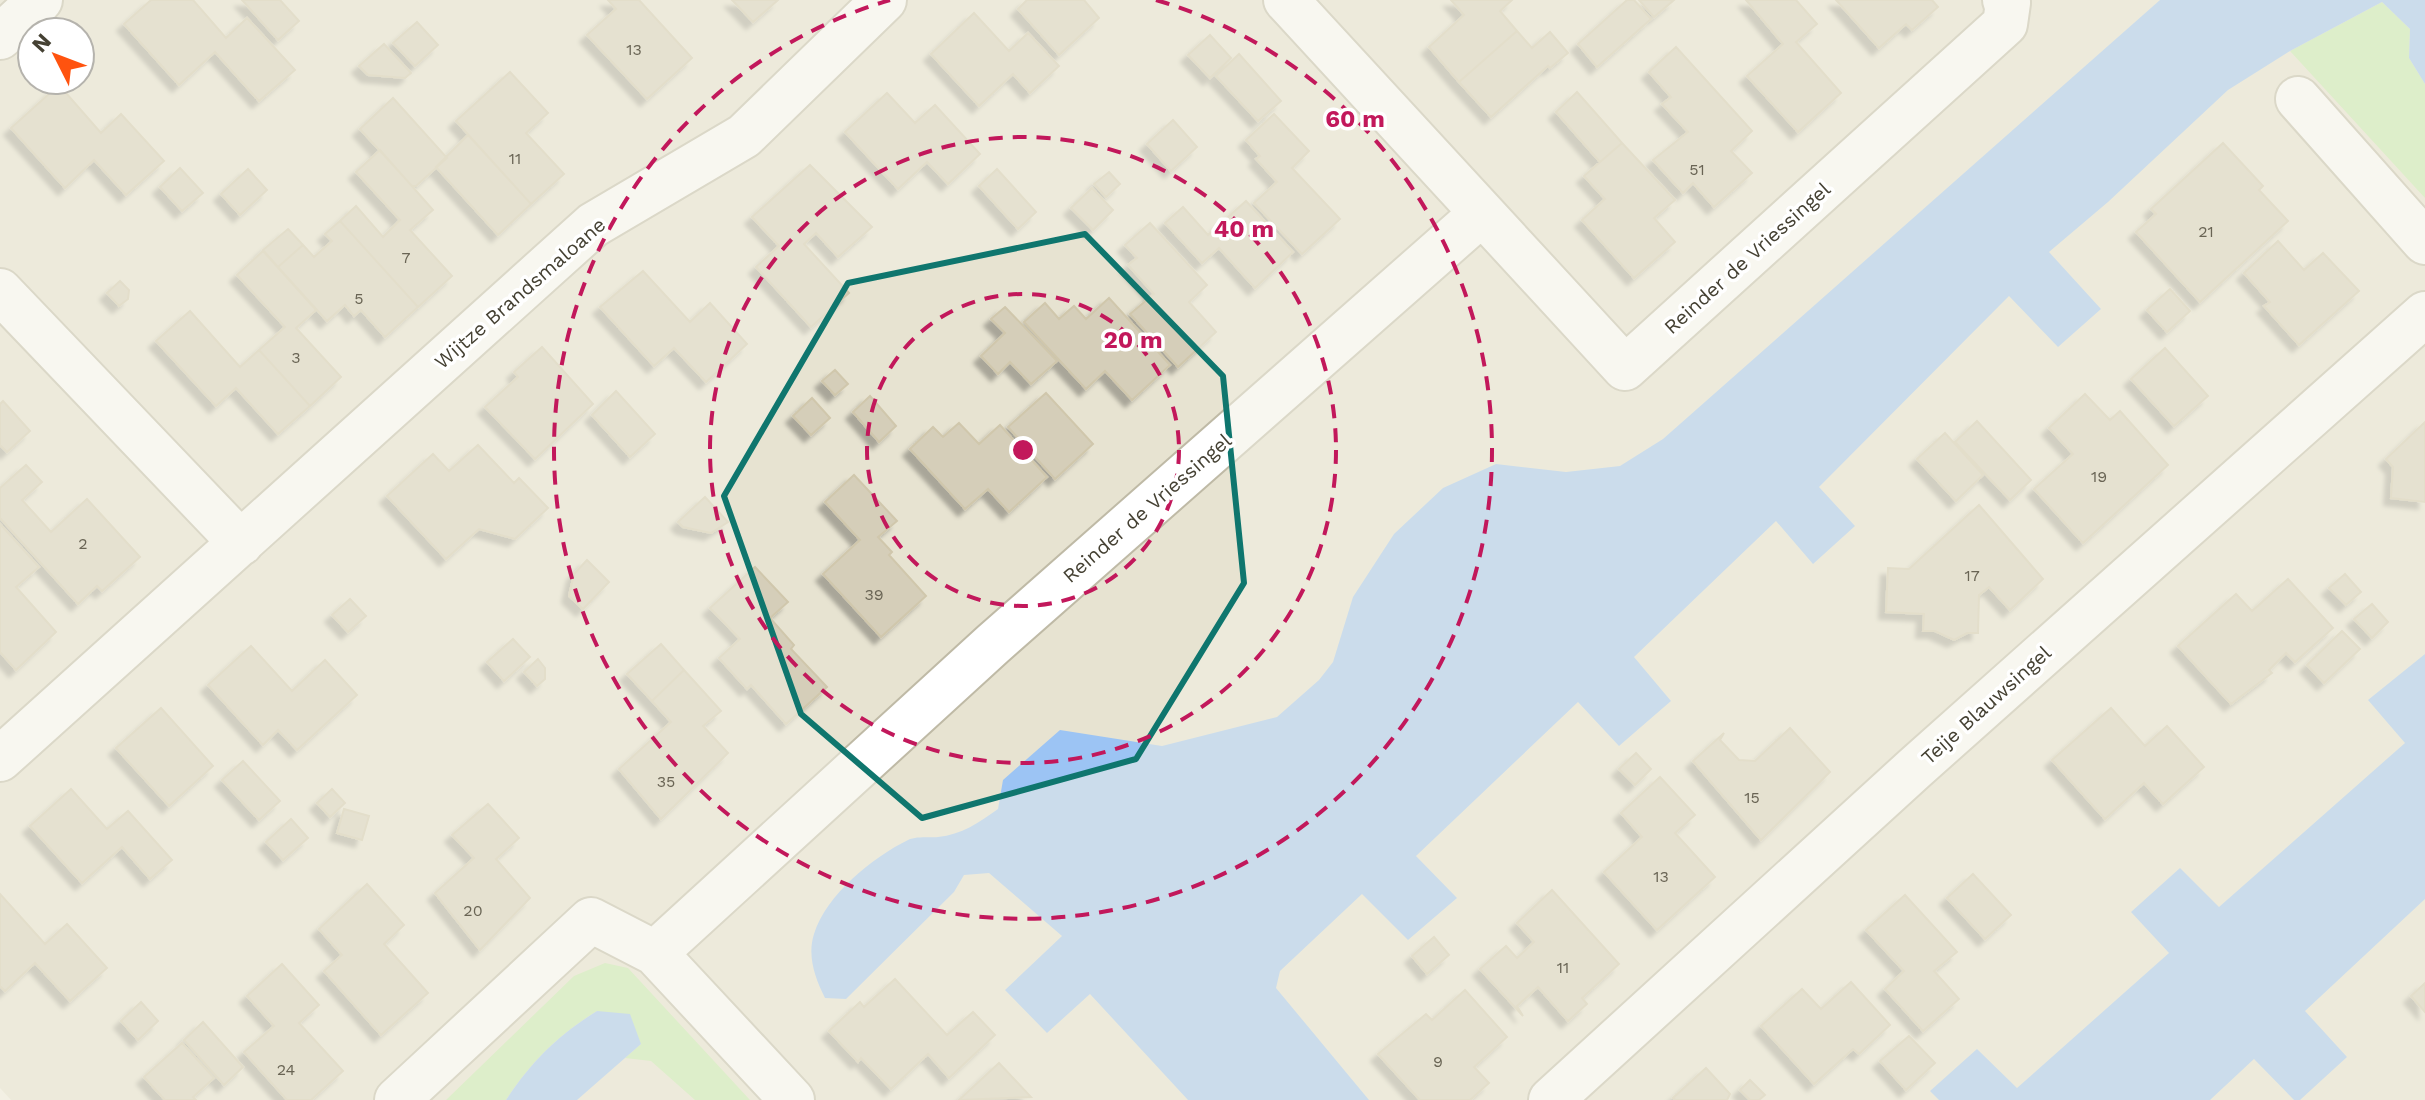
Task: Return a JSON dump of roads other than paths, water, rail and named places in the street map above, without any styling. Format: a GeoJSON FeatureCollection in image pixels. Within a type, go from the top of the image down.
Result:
{"type":"FeatureCollection","features":[{"type":"Feature","properties":{"kind":"street"},"geometry":{"type":"LineString","coordinates":[[0,37],[40,0]]}},
{"type":"Feature","properties":{"kind":"street","name":"Wijtze Brandsmaloane"},"geometry":{"type":"LineString","coordinates":[[0,759],[593,225],[744,136],[884,0]]}},
{"type":"Feature","properties":{"kind":"street","name":"Reinder de Vriessingel"},"geometry":{"type":"LineString","coordinates":[[1286,0],[1480,215],[1625,368],[2005,24],[2005,0]]}},
{"type":"Feature","properties":{"kind":"street"},"geometry":{"type":"LineString","coordinates":[[2298,99],[2425,242]]}},
{"type":"Feature","properties":{"kind":"street","name":"Reinder de Vriessingel"},"geometry":{"type":"LineString","coordinates":[[655,953],[993,644],[1480,215]]}},
{"type":"Feature","properties":{"kind":"street"},"geometry":{"type":"LineString","coordinates":[[0,291],[241,543]]}},
{"type":"Feature","properties":{"kind":"street","name":"Teije Blauwsingel"},"geometry":{"type":"LineString","coordinates":[[1551,1100],[1915,768],[2425,314]]}},
{"type":"Feature","properties":{"kind":"street"},"geometry":{"type":"LineString","coordinates":[[397,1100],[591,920],[655,953],[792,1100]]}},
{"type":"Feature","properties":{"kind":"water"},"geometry":{"type":"Polygon","coordinates":[[[2160,0],[2425,0],[2425,84],[2409,58],[2410,29],[2382,2],[2290,51],[2228,90],[2108,202],[2049,252],[2101,309],[2058,347],[2009,296],[1819,487],[1855,526],[1813,564],[1776,521],[1634,657],[1671,701],[1619,746],[1578,702],[1416,856],[1457,898],[1408,940],[1362,894],[1280,971],[1276,988],[1369,1100],[1188,1100],[1090,994],[1047,1033],[1005,990],[1062,936],[989,873],[964,875],[954,892],[846,999],[825,998],[813,967],[811,950],[814,934],[820,919],[840,892],[880,856],[908,840],[955,834],[991,814],[998,809],[1003,780],[1060,730],[1162,746],[1277,717],[1319,680],[1333,662],[1353,597],[1394,534],[1443,488],[1496,464],[1566,472],[1620,466],[1663,439],[2160,0]]]}},
{"type":"Feature","properties":{"kind":"water"},"geometry":{"type":"Polygon","coordinates":[[[2425,654],[2425,899],[2305,1011],[2347,1057],[2300,1100],[2294,1100],[2254,1059],[2210,1100],[1939,1100],[1930,1091],[1977,1049],[2017,1088],[2169,953],[2131,912],[2180,868],[2219,907],[2405,743],[2368,700],[2425,654]]]}},
{"type":"Feature","properties":{"kind":"water"},"geometry":{"type":"Polygon","coordinates":[[[597,1011],[630,1014],[641,1044],[577,1100],[506,1100],[546,1050],[597,1011]]]}}]}
